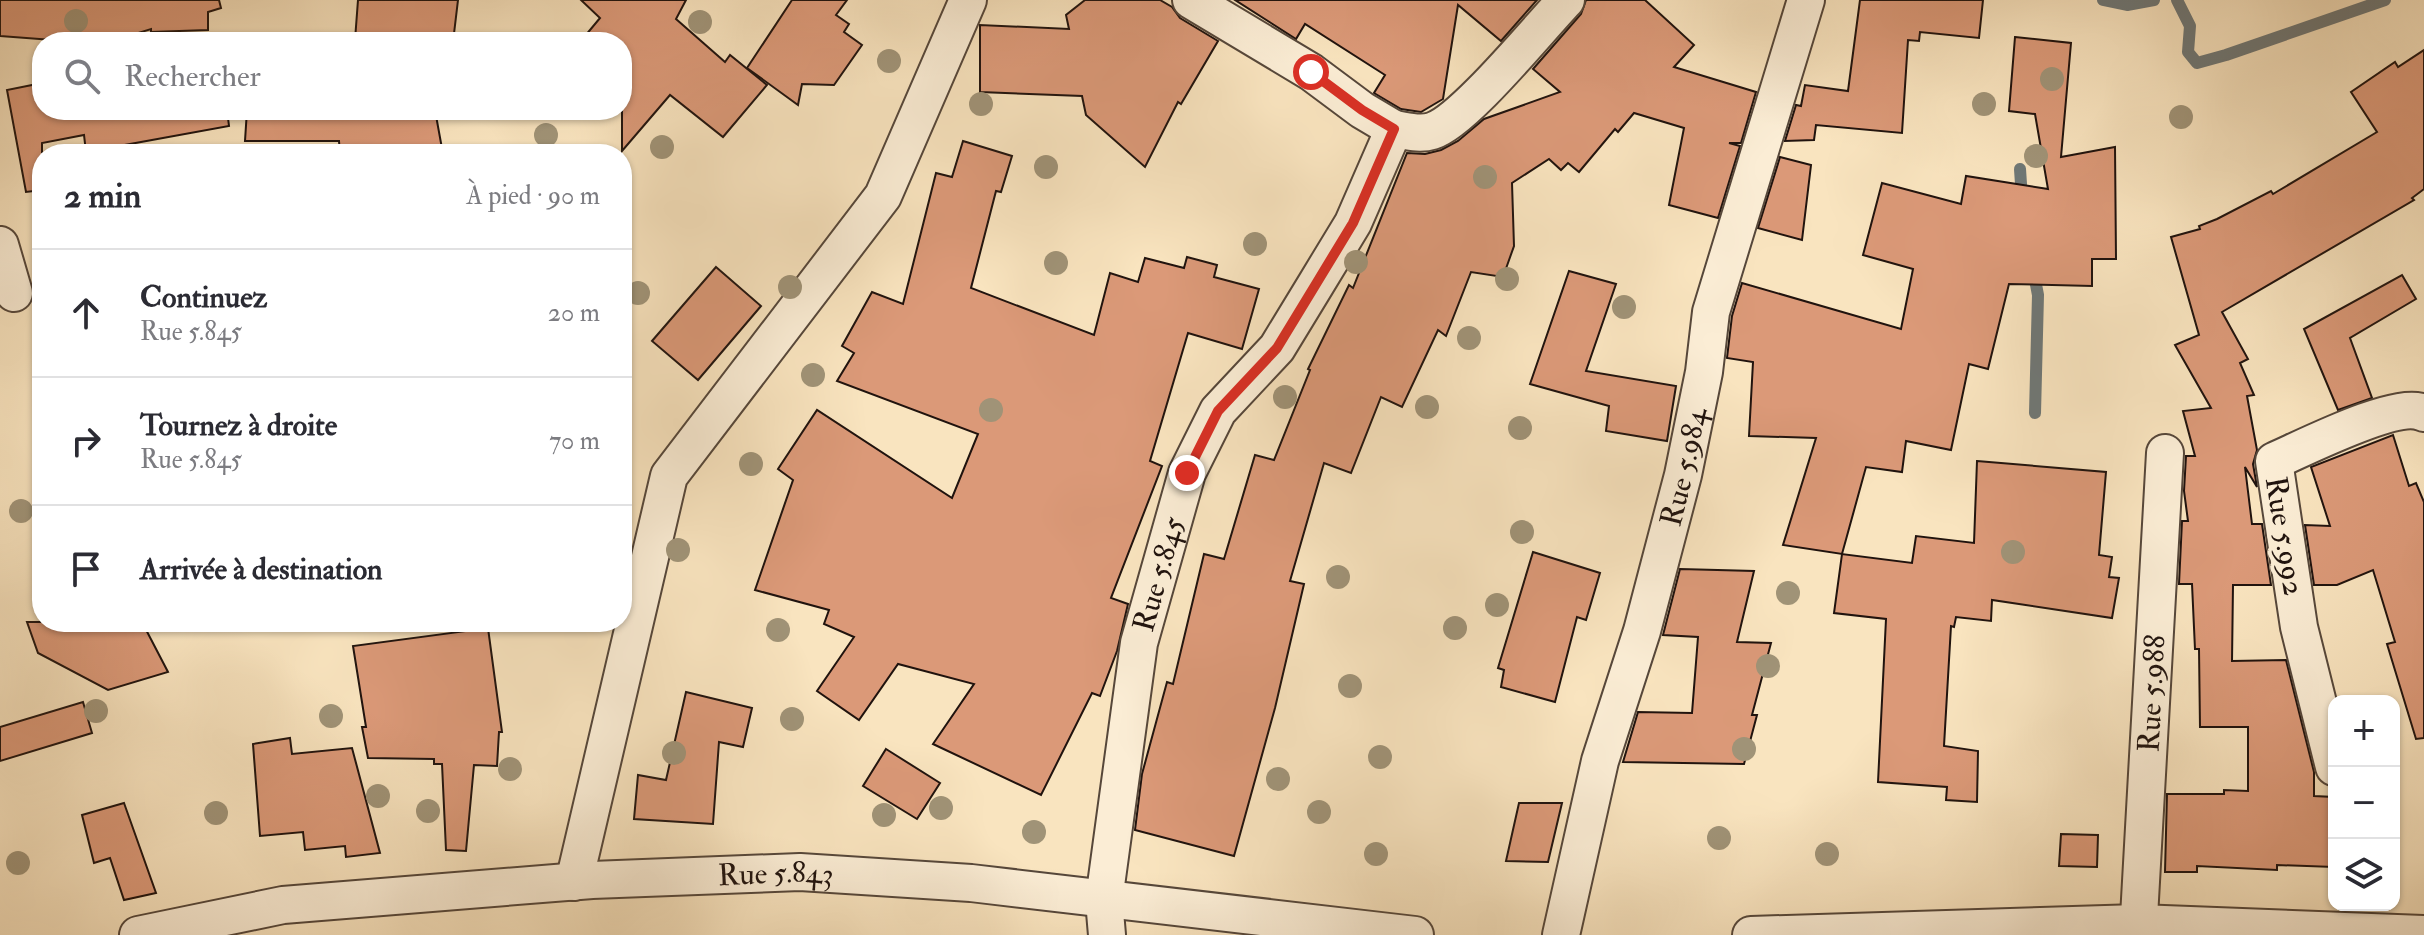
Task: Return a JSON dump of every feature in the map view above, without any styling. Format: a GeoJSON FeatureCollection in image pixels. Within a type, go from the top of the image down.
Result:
{"type":"FeatureCollection","features":[{"type":"Feature","properties":{"kind":"street"},"geometry":{"type":"LineString","coordinates":[[574,882],[669,476],[883,196],[968,0]]}},
{"type":"Feature","properties":{"kind":"street"},"geometry":{"type":"LineString","coordinates":[[1191,0],[1311,72],[1362,110],[1394,129],[1418,133],[1443,126],[1478,96],[1566,0]]}},
{"type":"Feature","properties":{"kind":"street","name":"Rue 5.984"},"geometry":{"type":"LineString","coordinates":[[1561,935],[1600,761],[1642,631],[1683,475],[1700,396],[1711,312],[1806,0]]}},
{"type":"Feature","properties":{"kind":"street","name":"Rue 5.845"},"geometry":{"type":"LineString","coordinates":[[1106,917],[1139,643],[1187,473],[1218,411],[1277,348],[1353,223],[1394,129]]}},
{"type":"Feature","properties":{"kind":"street"},"geometry":{"type":"LineString","coordinates":[[0,245],[19,292]]}},
{"type":"Feature","properties":{"kind":"street","name":"Rue 5.992"},"geometry":{"type":"LineString","coordinates":[[2328,743],[2299,627],[2274,461],[2363,422],[2415,409],[2424,413]]}},
{"type":"Feature","properties":{"kind":"street","name":"Rue 5.988"},"geometry":{"type":"LineString","coordinates":[[2138,929],[2165,453]]}},
{"type":"Feature","properties":{"kind":"street","name":"Rue 5.843"},"geometry":{"type":"LineString","coordinates":[[138,935],[283,905],[574,882],[800,872],[971,883],[1106,917],[1415,935]]}},
{"type":"Feature","properties":{"kind":"street"},"geometry":{"type":"LineString","coordinates":[[1751,935],[2138,929],[2372,919],[2424,934]]}},
{"type":"Feature","properties":{"kind":"building"},"geometry":{"type":"Polygon","coordinates":[[[0,0],[219,0],[221,8],[208,12],[208,30],[32,32],[32,38],[0,36],[0,0]]]}},
{"type":"Feature","properties":{"kind":"building"},"geometry":{"type":"Polygon","coordinates":[[[358,0],[458,0],[454,32],[356,32],[358,0]]]}},
{"type":"Feature","properties":{"kind":"building"},"geometry":{"type":"Polygon","coordinates":[[[581,0],[686,0],[676,19],[725,62],[730,55],[767,85],[723,137],[670,95],[628,144],[622,144],[622,120],[632,120],[632,32],[588,32],[600,18],[581,0]]]}},
{"type":"Feature","properties":{"kind":"building"},"geometry":{"type":"Polygon","coordinates":[[[792,0],[847,0],[836,15],[849,24],[844,32],[862,45],[834,85],[802,84],[798,105],[747,68],[792,0]]]}},
{"type":"Feature","properties":{"kind":"building"},"geometry":{"type":"Polygon","coordinates":[[[1085,0],[1160,0],[1172,7],[1180,18],[1218,41],[1181,104],[1178,102],[1145,167],[1086,115],[1082,96],[980,92],[980,25],[1069,29],[1066,15],[1085,0]]]}},
{"type":"Feature","properties":{"kind":"building"},"geometry":{"type":"Polygon","coordinates":[[[1235,0],[1537,0],[1501,41],[1458,5],[1443,99],[1421,112],[1401,109],[1374,93],[1385,75],[1305,24],[1296,39],[1235,0]]]}},
{"type":"Feature","properties":{"kind":"building"},"geometry":{"type":"Polygon","coordinates":[[[1586,0],[1645,0],[1694,45],[1674,67],[1756,92],[1741,143],[1729,143],[1740,146],[1718,218],[1669,205],[1684,128],[1634,113],[1618,132],[1615,129],[1579,172],[1568,163],[1561,170],[1549,159],[1512,183],[1514,246],[1503,277],[1471,272],[1446,336],[1438,330],[1402,407],[1381,397],[1351,473],[1324,463],[1290,581],[1304,584],[1275,708],[1234,856],[1135,830],[1142,774],[1167,682],[1173,684],[1204,554],[1224,559],[1255,455],[1274,460],[1308,369],[1349,285],[1353,288],[1407,153],[1425,154],[1441,150],[1458,141],[1484,119],[1560,92],[1533,69],[1581,14],[1586,0]]]}},
{"type":"Feature","properties":{"kind":"building"},"geometry":{"type":"Polygon","coordinates":[[[1860,0],[1983,0],[1979,38],[1920,32],[1919,41],[1908,40],[1902,133],[1816,125],[1814,140],[1785,141],[1796,105],[1801,106],[1805,85],[1848,91],[1860,0]]]}},
{"type":"Feature","properties":{"kind":"building"},"geometry":{"type":"Polygon","coordinates":[[[2015,37],[2071,43],[2061,157],[2115,147],[2116,259],[2092,259],[2092,286],[2009,284],[1988,369],[1969,364],[1951,450],[1906,441],[1902,472],[1866,467],[1842,554],[1783,545],[1816,438],[1749,436],[1753,362],[1727,358],[1732,316],[1742,283],[1901,329],[1913,269],[1863,255],[1882,183],[1961,204],[1966,176],[2048,189],[2035,114],[2009,111],[2015,37]]]}},
{"type":"Feature","properties":{"kind":"building"},"geometry":{"type":"Polygon","coordinates":[[[2424,50],[2424,189],[2412,198],[2414,200],[2222,312],[2248,359],[2240,363],[2254,395],[2247,396],[2257,450],[2253,464],[2257,487],[2245,467],[2252,524],[2262,524],[2271,585],[2233,585],[2232,661],[2286,660],[2314,772],[2314,796],[2328,797],[2328,867],[2277,865],[2277,870],[2197,866],[2197,872],[2165,872],[2167,794],[2248,791],[2248,727],[2200,727],[2199,649],[2195,649],[2192,584],[2179,584],[2182,521],[2188,521],[2184,491],[2186,456],[2195,456],[2183,411],[2211,408],[2175,345],[2199,335],[2171,237],[2200,229],[2199,226],[2271,191],[2273,194],[2377,132],[2351,92],[2395,62],[2398,67],[2424,50]]]}},
{"type":"Feature","properties":{"kind":"building"},"geometry":{"type":"Polygon","coordinates":[[[32,85],[32,120],[228,120],[229,126],[130,144],[85,144],[84,135],[32,144],[32,191],[26,192],[7,90],[32,85]]]}},
{"type":"Feature","properties":{"kind":"building"},"geometry":{"type":"Polygon","coordinates":[[[246,120],[437,120],[441,144],[339,144],[339,141],[245,141],[246,120]]]}},
{"type":"Feature","properties":{"kind":"building"},"geometry":{"type":"Polygon","coordinates":[[[963,141],[1012,156],[1001,192],[996,191],[971,288],[1094,335],[1110,273],[1138,282],[1145,258],[1184,268],[1187,257],[1217,265],[1214,277],[1259,289],[1242,349],[1188,333],[1150,461],[1162,466],[1111,598],[1128,604],[1117,651],[1100,696],[1092,693],[1041,795],[933,744],[974,684],[898,664],[859,720],[817,691],[854,637],[824,624],[829,610],[755,590],[793,480],[778,469],[817,410],[952,498],[978,434],[837,381],[854,353],[842,346],[872,292],[903,304],[936,173],[952,177],[963,141]]]}},
{"type":"Feature","properties":{"kind":"building"},"geometry":{"type":"Polygon","coordinates":[[[1780,157],[1811,165],[1802,240],[1758,228],[1780,157]]]}},
{"type":"Feature","properties":{"kind":"building"},"geometry":{"type":"Polygon","coordinates":[[[716,267],[761,306],[698,380],[652,341],[716,267]]]}},
{"type":"Feature","properties":{"kind":"building"},"geometry":{"type":"Polygon","coordinates":[[[1569,271],[1616,284],[1586,371],[1676,386],[1667,441],[1606,431],[1609,406],[1530,384],[1569,271]]]}},
{"type":"Feature","properties":{"kind":"building"},"geometry":{"type":"Polygon","coordinates":[[[2402,275],[2416,299],[2350,338],[2372,398],[2338,410],[2304,329],[2402,275]]]}},
{"type":"Feature","properties":{"kind":"building"},"geometry":{"type":"Polygon","coordinates":[[[2393,435],[2409,486],[2416,483],[2424,502],[2424,738],[2416,739],[2387,644],[2395,642],[2373,570],[2337,585],[2314,585],[2305,525],[2330,526],[2311,467],[2393,435]]]}},
{"type":"Feature","properties":{"kind":"building"},"geometry":{"type":"Polygon","coordinates":[[[1977,461],[2106,472],[2099,555],[2112,557],[2109,577],[2119,578],[2112,618],[1992,600],[1991,621],[1956,617],[1954,627],[1951,626],[1944,746],[1978,751],[1977,802],[1946,800],[1947,787],[1878,782],[1886,619],[1834,613],[1842,554],[1912,563],[1916,536],[1974,543],[1977,461]]]}},
{"type":"Feature","properties":{"kind":"building"},"geometry":{"type":"Polygon","coordinates":[[[1533,552],[1600,573],[1586,620],[1577,617],[1555,702],[1501,687],[1504,670],[1498,668],[1533,552]]]}},
{"type":"Feature","properties":{"kind":"building"},"geometry":{"type":"Polygon","coordinates":[[[1680,569],[1754,571],[1737,642],[1771,643],[1752,715],[1757,715],[1744,764],[1623,762],[1638,712],[1692,713],[1698,637],[1663,635],[1680,569]]]}},
{"type":"Feature","properties":{"kind":"building"},"geometry":{"type":"Polygon","coordinates":[[[27,622],[32,622],[32,632],[147,632],[168,672],[108,690],[38,653],[27,622]]]}},
{"type":"Feature","properties":{"kind":"building"},"geometry":{"type":"Polygon","coordinates":[[[458,632],[489,632],[502,732],[499,732],[497,766],[474,765],[466,851],[446,850],[442,764],[434,764],[434,759],[368,758],[353,646],[458,632]]]}},
{"type":"Feature","properties":{"kind":"building"},"geometry":{"type":"Polygon","coordinates":[[[686,692],[752,708],[743,747],[719,742],[713,824],[634,819],[638,775],[666,780],[686,692]]]}},
{"type":"Feature","properties":{"kind":"building"},"geometry":{"type":"Polygon","coordinates":[[[83,702],[92,733],[0,761],[0,727],[83,702]]]}},
{"type":"Feature","properties":{"kind":"building"},"geometry":{"type":"Polygon","coordinates":[[[290,738],[292,754],[352,748],[380,853],[346,857],[345,846],[305,850],[303,832],[260,836],[253,744],[290,738]]]}},
{"type":"Feature","properties":{"kind":"building"},"geometry":{"type":"Polygon","coordinates":[[[886,749],[940,783],[917,819],[863,786],[886,749]]]}},
{"type":"Feature","properties":{"kind":"building"},"geometry":{"type":"Polygon","coordinates":[[[124,803],[156,893],[124,900],[110,858],[94,863],[82,815],[124,803]]]}},
{"type":"Feature","properties":{"kind":"building"},"geometry":{"type":"Polygon","coordinates":[[[1519,803],[1562,803],[1548,862],[1506,861],[1519,803]]]}},
{"type":"Feature","properties":{"kind":"building"},"geometry":{"type":"Polygon","coordinates":[[[2061,834],[2098,835],[2097,867],[2059,866],[2061,834]]]}},
{"type":"Feature","properties":{"kind":"waterway"},"geometry":{"type":"LineString","coordinates":[[2103,0],[2127,5],[2154,0]]}},
{"type":"Feature","properties":{"kind":"waterway"},"geometry":{"type":"LineString","coordinates":[[2177,0],[2190,26],[2188,52],[2197,63],[2385,0]]}},
{"type":"Feature","properties":{"kind":"waterway"},"geometry":{"type":"LineString","coordinates":[[2020,169],[2022,199]]}},
{"type":"Feature","properties":{"kind":"waterway"},"geometry":{"type":"LineString","coordinates":[[2033,269],[2038,295],[2035,413]]}},
{"type":"Feature","properties":{"kind":"route"},"geometry":{"type":"LineString","coordinates":[[1187,473],[1218,411],[1277,348],[1353,223],[1394,129],[1362,110],[1311,72]]}}]}
